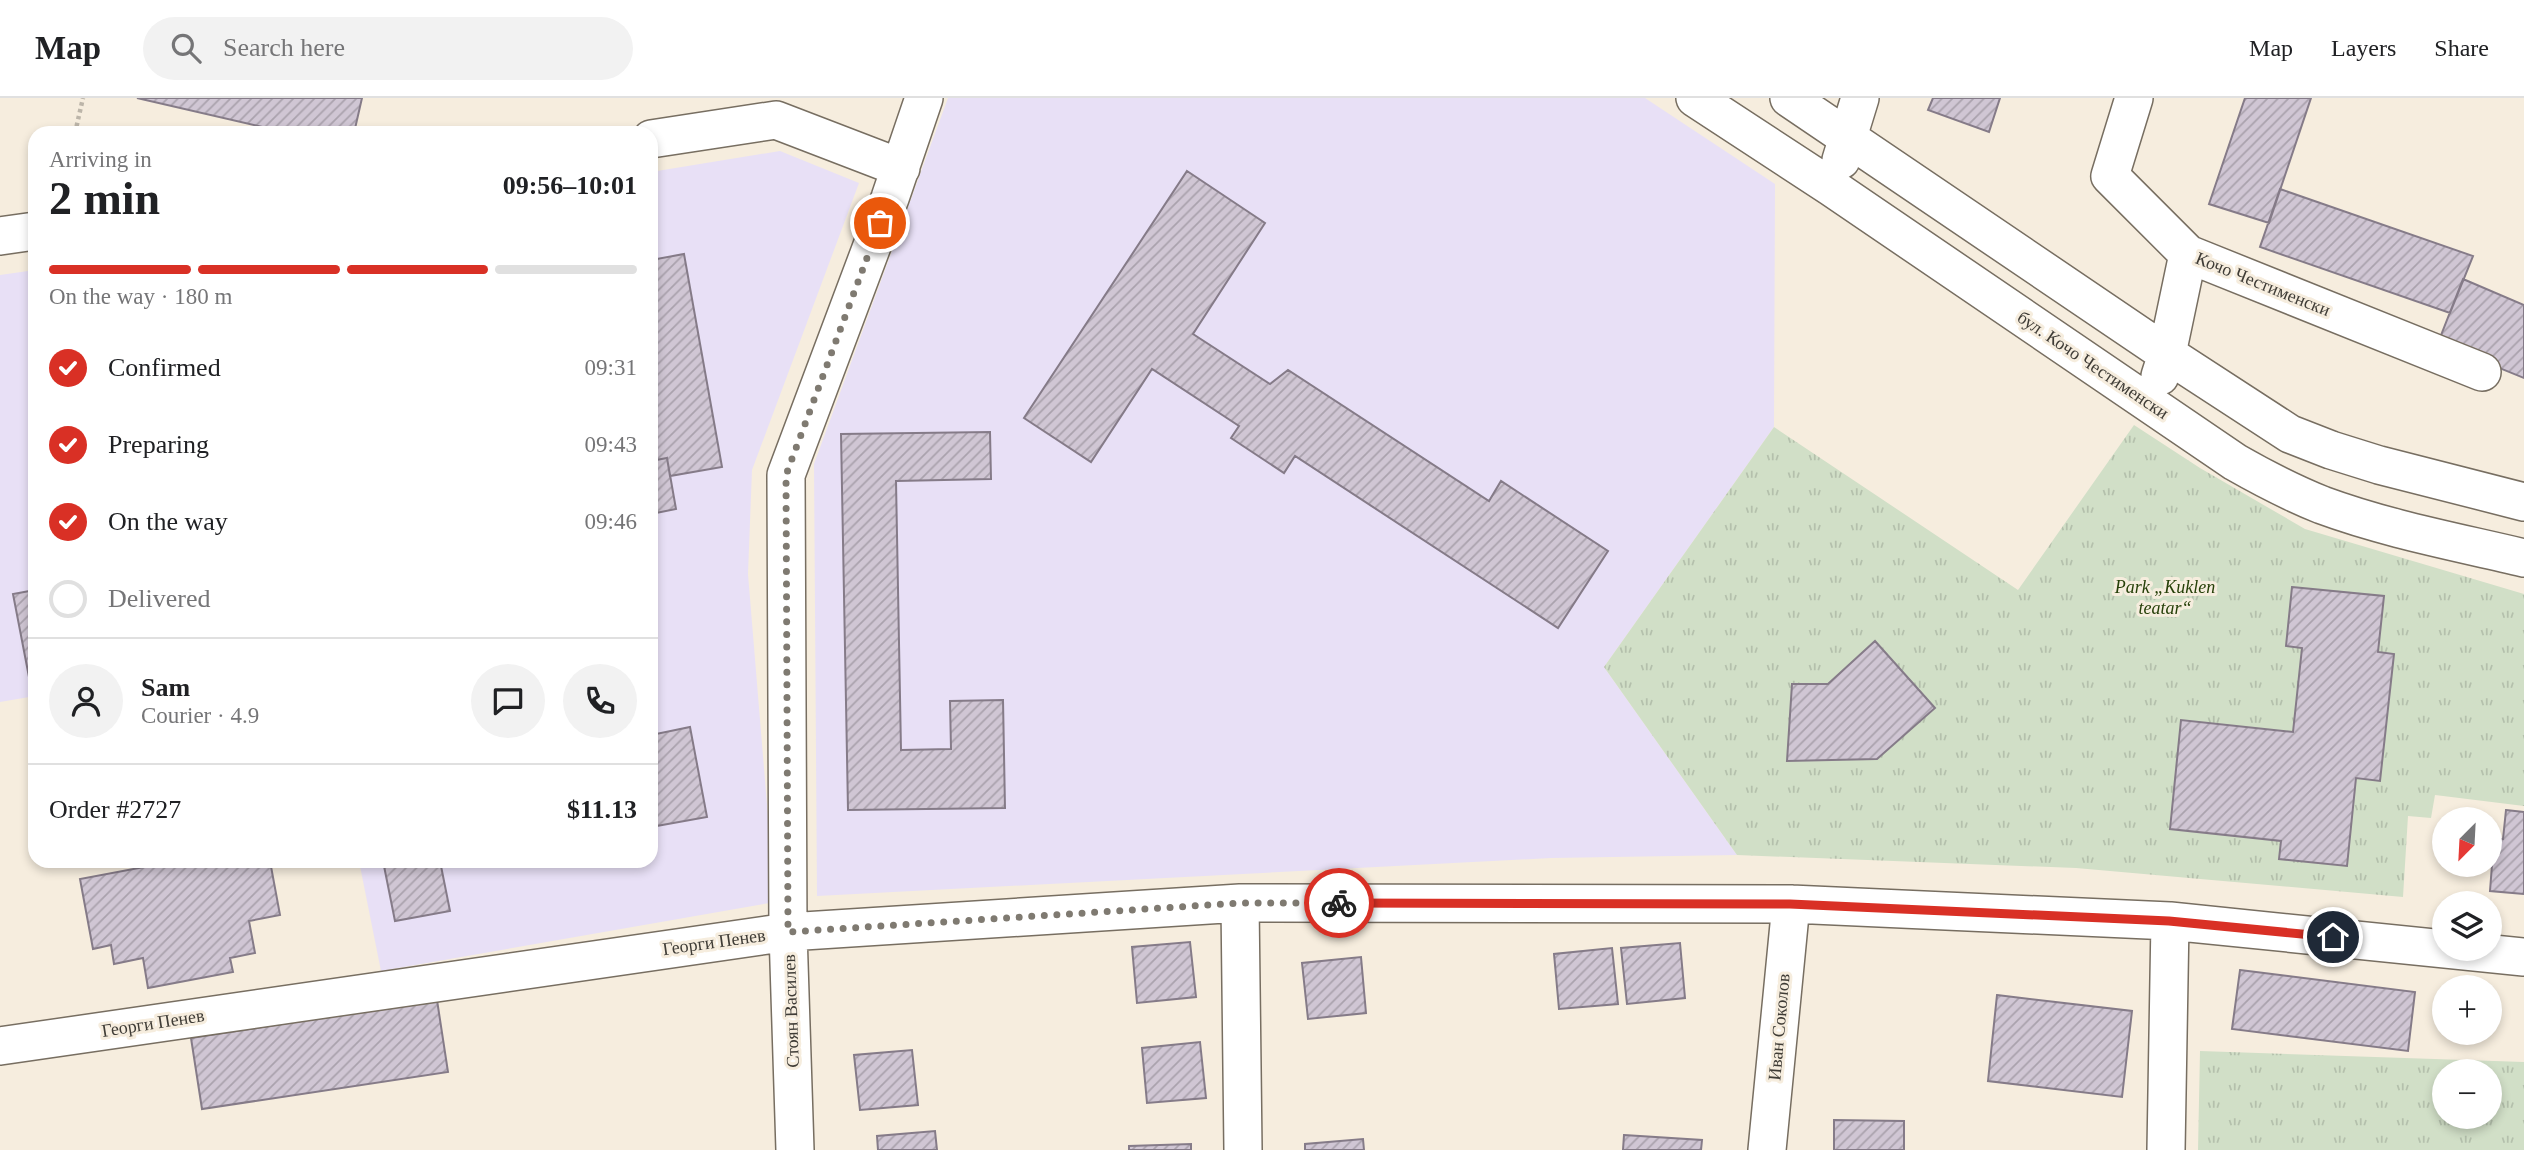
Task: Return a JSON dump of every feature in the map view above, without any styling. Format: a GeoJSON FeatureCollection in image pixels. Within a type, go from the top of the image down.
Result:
{"type":"FeatureCollection","features":[{"type":"Feature","properties":{"kind":"street","name":"Стоян Василев"},"geometry":{"type":"LineString","coordinates":[[795,1150],[788,932],[786,475],[901,169],[924,98]]}},
{"type":"Feature","properties":{"kind":"street","name":"бул. Кочо Честименски"},"geometry":{"type":"LineString","coordinates":[[1695,98],[1831,187],[2235,462],[2274,484],[2321,504],[2372,521],[2524,558]]}},
{"type":"Feature","properties":{"kind":"street"},"geometry":{"type":"LineString","coordinates":[[1789,98],[2167,355],[2290,434],[2379,465],[2524,502]]}},
{"type":"Feature","properties":{"kind":"street"},"geometry":{"type":"LineString","coordinates":[[1831,187],[1860,98]]}},
{"type":"Feature","properties":{"kind":"street"},"geometry":{"type":"LineString","coordinates":[[2134,98],[2109,176],[2188,254]]}},
{"type":"Feature","properties":{"kind":"street"},"geometry":{"type":"LineString","coordinates":[[658,138],[776,120],[901,169]]}},
{"type":"Feature","properties":{"kind":"street"},"geometry":{"type":"LineString","coordinates":[[859,183],[901,169]]}},
{"type":"Feature","properties":{"kind":"street"},"geometry":{"type":"LineString","coordinates":[[0,236],[28,232]]}},
{"type":"Feature","properties":{"kind":"street","name":"Кочо Честименски"},"geometry":{"type":"LineString","coordinates":[[2151,404],[2167,355],[2188,254],[2482,372]]}},
{"type":"Feature","properties":{"kind":"street"},"geometry":{"type":"LineString","coordinates":[[1240,903],[1243,1150]]}},
{"type":"Feature","properties":{"kind":"street","name":"Георги Пенев"},"geometry":{"type":"LineString","coordinates":[[0,1046],[788,932],[1240,903],[1790,904],[2169,921],[2524,957]]}},
{"type":"Feature","properties":{"kind":"street","name":"Иван Соколов"},"geometry":{"type":"LineString","coordinates":[[1767,1150],[1790,904]]}},
{"type":"Feature","properties":{"kind":"street"},"geometry":{"type":"LineString","coordinates":[[2166,1150],[2169,921]]}},
{"type":"Feature","properties":{"kind":"path"},"geometry":{"type":"LineString","coordinates":[[77,126],[83,98]]}},
{"type":"Feature","properties":{"kind":"shaded area"},"geometry":{"type":"Polygon","coordinates":[[[948,98],[1645,98],[1775,184],[1774,427],[1604,667],[1737,855],[1551,858],[817,896],[814,464],[948,98]]]}},
{"type":"Feature","properties":{"kind":"shaded area"},"geometry":{"type":"Polygon","coordinates":[[[780,151],[859,183],[752,470],[748,574],[775,902],[381,971],[360,868],[658,868],[658,171],[780,151]]]}},
{"type":"Feature","properties":{"kind":"shaded area"},"geometry":{"type":"Polygon","coordinates":[[[28,271],[28,697],[0,702],[0,275],[28,271]]]}},
{"type":"Feature","properties":{"kind":"green space","name":"Park „Kuklen teatar“"},"geometry":{"type":"Polygon","coordinates":[[[2134,425],[2200,468],[2305,529],[2524,594],[2524,806],[2435,795],[2431,818],[2408,816],[2403,897],[2076,868],[1737,855],[1604,667],[1774,427],[2018,590],[2134,425]],[[2293,587],[2286,646],[2302,648],[2293,732],[2181,721],[2170,829],[2281,841],[2356,778],[2380,781],[2394,655],[2378,652],[2384,596],[2293,587]],[[1875,641],[1828,684],[1792,684],[1788,761],[1877,759],[1935,708],[1875,641]]]}},
{"type":"Feature","properties":{"kind":"green space"},"geometry":{"type":"Polygon","coordinates":[[[2200,1051],[2436,1059],[2432,1059],[2432,1129],[2502,1129],[2502,1061],[2524,1062],[2524,1150],[2198,1150],[2200,1051]]]}},
{"type":"Feature","properties":{"kind":"building"},"geometry":{"type":"Polygon","coordinates":[[[137,98],[362,98],[356,126],[258,126],[137,98]]]}},
{"type":"Feature","properties":{"kind":"building"},"geometry":{"type":"Polygon","coordinates":[[[1933,98],[2000,98],[1989,132],[1928,110],[1933,98]]]}},
{"type":"Feature","properties":{"kind":"building"},"geometry":{"type":"Polygon","coordinates":[[[2245,98],[2311,98],[2269,223],[2209,204],[2245,98]]]}},
{"type":"Feature","properties":{"kind":"building"},"geometry":{"type":"Polygon","coordinates":[[[1187,171],[1265,223],[1193,334],[1270,384],[1288,370],[1489,501],[1501,481],[1608,551],[1558,628],[1295,456],[1284,473],[1231,438],[1239,426],[1152,369],[1091,462],[1024,418],[1187,171]]]}},
{"type":"Feature","properties":{"kind":"building"},"geometry":{"type":"Polygon","coordinates":[[[2280,189],[2473,256],[2450,313],[2260,247],[2280,189]]]}},
{"type":"Feature","properties":{"kind":"building"},"geometry":{"type":"Polygon","coordinates":[[[684,254],[722,467],[670,476],[667,458],[658,460],[658,259],[684,254]]]}},
{"type":"Feature","properties":{"kind":"building"},"geometry":{"type":"Polygon","coordinates":[[[2463,279],[2524,305],[2524,378],[2438,343],[2463,279]]]}},
{"type":"Feature","properties":{"kind":"building"},"geometry":{"type":"Polygon","coordinates":[[[990,432],[991,479],[896,481],[901,750],[951,749],[950,701],[1003,700],[1005,808],[848,810],[841,434],[990,432]]]}},
{"type":"Feature","properties":{"kind":"building"},"geometry":{"type":"Polygon","coordinates":[[[667,458],[676,509],[658,513],[658,460],[667,458]]]}},
{"type":"Feature","properties":{"kind":"building"},"geometry":{"type":"Polygon","coordinates":[[[2292,587],[2384,596],[2378,652],[2394,654],[2380,781],[2356,778],[2347,866],[2279,859],[2281,841],[2170,829],[2181,720],[2293,732],[2302,648],[2286,646],[2292,587]]]}},
{"type":"Feature","properties":{"kind":"building"},"geometry":{"type":"Polygon","coordinates":[[[28,591],[28,672],[13,594],[28,591]]]}},
{"type":"Feature","properties":{"kind":"building"},"geometry":{"type":"Polygon","coordinates":[[[1875,641],[1935,708],[1877,759],[1787,761],[1792,684],[1828,684],[1875,641]]]}},
{"type":"Feature","properties":{"kind":"building"},"geometry":{"type":"Polygon","coordinates":[[[690,727],[707,817],[658,826],[658,734],[690,727]]]}},
{"type":"Feature","properties":{"kind":"building"},"geometry":{"type":"Polygon","coordinates":[[[2506,810],[2524,812],[2524,894],[2490,891],[2491,877],[2502,877],[2506,810]]]}},
{"type":"Feature","properties":{"kind":"building"},"geometry":{"type":"Polygon","coordinates":[[[139,868],[271,868],[280,915],[249,921],[255,953],[230,958],[233,972],[148,988],[143,958],[114,964],[111,945],[93,949],[80,879],[139,868]]]}},
{"type":"Feature","properties":{"kind":"building"},"geometry":{"type":"Polygon","coordinates":[[[384,868],[441,868],[450,911],[395,921],[384,868]]]}},
{"type":"Feature","properties":{"kind":"building"},"geometry":{"type":"Polygon","coordinates":[[[1190,942],[1196,997],[1137,1003],[1132,947],[1190,942]]]}},
{"type":"Feature","properties":{"kind":"building"},"geometry":{"type":"Polygon","coordinates":[[[1680,943],[1685,998],[1627,1004],[1621,948],[1680,943]]]}},
{"type":"Feature","properties":{"kind":"building"},"geometry":{"type":"Polygon","coordinates":[[[1612,948],[1618,1004],[1559,1009],[1554,954],[1612,948]]]}},
{"type":"Feature","properties":{"kind":"building"},"geometry":{"type":"Polygon","coordinates":[[[1361,957],[1366,1013],[1308,1019],[1302,963],[1361,957]]]}},
{"type":"Feature","properties":{"kind":"building"},"geometry":{"type":"Polygon","coordinates":[[[2240,970],[2415,992],[2408,1051],[2232,1029],[2240,970]]]}},
{"type":"Feature","properties":{"kind":"building"},"geometry":{"type":"Polygon","coordinates":[[[1997,995],[2132,1011],[2122,1097],[1988,1081],[1997,995]]]}},
{"type":"Feature","properties":{"kind":"building"},"geometry":{"type":"Polygon","coordinates":[[[437,1000],[448,1072],[202,1109],[191,1038],[437,1000]]]}},
{"type":"Feature","properties":{"kind":"building"},"geometry":{"type":"Polygon","coordinates":[[[1200,1042],[1206,1098],[1147,1103],[1142,1048],[1200,1042]]]}},
{"type":"Feature","properties":{"kind":"building"},"geometry":{"type":"Polygon","coordinates":[[[912,1050],[918,1105],[860,1110],[854,1055],[912,1050]]]}},
{"type":"Feature","properties":{"kind":"building"},"geometry":{"type":"Polygon","coordinates":[[[1834,1120],[1904,1121],[1904,1150],[1834,1150],[1834,1120]]]}},
{"type":"Feature","properties":{"kind":"building"},"geometry":{"type":"Polygon","coordinates":[[[935,1131],[937,1150],[878,1150],[877,1136],[935,1131]]]}},
{"type":"Feature","properties":{"kind":"building"},"geometry":{"type":"Polygon","coordinates":[[[1624,1135],[1702,1140],[1701,1150],[1623,1150],[1624,1135]]]}},
{"type":"Feature","properties":{"kind":"building"},"geometry":{"type":"Polygon","coordinates":[[[1363,1139],[1364,1150],[1305,1150],[1305,1144],[1363,1139]]]}},
{"type":"Feature","properties":{"kind":"building"},"geometry":{"type":"Polygon","coordinates":[[[1191,1144],[1191,1150],[1129,1150],[1129,1146],[1191,1144]]]}},
{"type":"Feature","properties":{"kind":"way so far"},"geometry":{"type":"LineString","coordinates":[[880,223],[786,475],[788,932],[1240,903],[1339,903]]}},
{"type":"Feature","properties":{"kind":"route"},"geometry":{"type":"LineString","coordinates":[[1339,903],[1790,904],[2169,921],[2333,937]]}}]}
